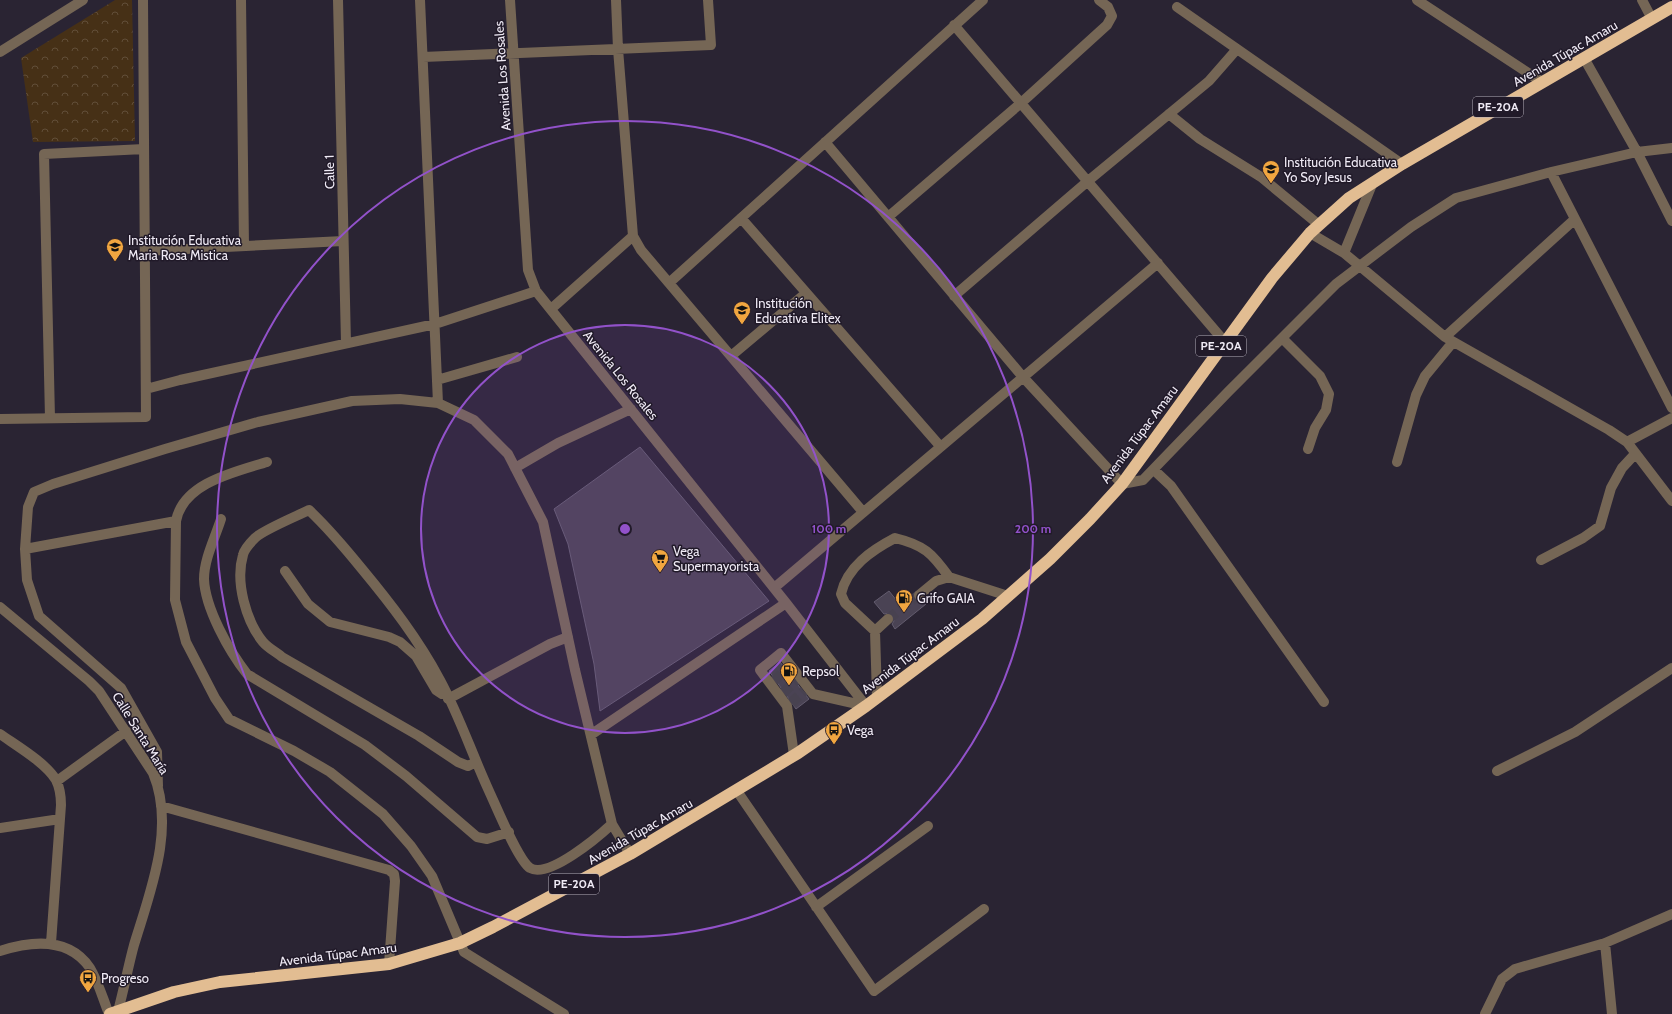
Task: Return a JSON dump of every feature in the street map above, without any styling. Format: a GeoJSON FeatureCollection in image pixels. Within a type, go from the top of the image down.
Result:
{"type":"FeatureCollection","features":[{"type":"Feature","properties":{"kind":"highway","name":"Avenida Túpac Amaru"},"geometry":{"type":"LineString","coordinates":[[112,1013],[174,992],[220,982],[389,964],[460,943],[494,927],[630,854],[737,791],[794,755],[866,706],[982,619],[1050,558],[1122,484],[1224,341],[1286,260],[1314,228],[1349,198],[1402,164],[1672,7]]}},
{"type":"Feature","properties":{"kind":"street"},"geometry":{"type":"LineString","coordinates":[[0,52],[83,0]]}},
{"type":"Feature","properties":{"kind":"street"},"geometry":{"type":"LineString","coordinates":[[0,419],[146,417],[143,0]]}},
{"type":"Feature","properties":{"kind":"street"},"geometry":{"type":"LineString","coordinates":[[241,0],[244,246]]}},
{"type":"Feature","properties":{"kind":"street","name":"Calle 1"},"geometry":{"type":"LineString","coordinates":[[338,0],[346,343]]}},
{"type":"Feature","properties":{"kind":"street"},"geometry":{"type":"LineString","coordinates":[[420,0],[438,403]]}},
{"type":"Feature","properties":{"kind":"street","name":"Avenida Los Rosales"},"geometry":{"type":"LineString","coordinates":[[510,0],[528,270],[536,291],[786,603],[866,706]]}},
{"type":"Feature","properties":{"kind":"street"},"geometry":{"type":"LineString","coordinates":[[616,0],[618,49],[633,236],[641,250],[863,512]]}},
{"type":"Feature","properties":{"kind":"street"},"geometry":{"type":"LineString","coordinates":[[423,57],[711,45],[708,0]]}},
{"type":"Feature","properties":{"kind":"street"},"geometry":{"type":"LineString","coordinates":[[669,283],[983,0]]}},
{"type":"Feature","properties":{"kind":"street"},"geometry":{"type":"LineString","coordinates":[[888,217],[1021,103],[1107,25],[1112,16],[1108,7],[1099,0]]}},
{"type":"Feature","properties":{"kind":"street"},"geometry":{"type":"LineString","coordinates":[[1417,0],[1542,82]]}},
{"type":"Feature","properties":{"kind":"street"},"geometry":{"type":"LineString","coordinates":[[1642,0],[1652,19]]}},
{"type":"Feature","properties":{"kind":"street"},"geometry":{"type":"LineString","coordinates":[[1177,7],[1402,164]]}},
{"type":"Feature","properties":{"kind":"street"},"geometry":{"type":"LineString","coordinates":[[954,25],[1224,341]]}},
{"type":"Feature","properties":{"kind":"street"},"geometry":{"type":"LineString","coordinates":[[954,296],[1088,181],[1209,81],[1237,49]]}},
{"type":"Feature","properties":{"kind":"street"},"geometry":{"type":"LineString","coordinates":[[1584,58],[1637,152],[1672,221]]}},
{"type":"Feature","properties":{"kind":"street"},"geometry":{"type":"LineString","coordinates":[[1169,114],[1200,139],[1261,177],[1314,228],[1449,340],[1609,430],[1627,442],[1672,501]]}},
{"type":"Feature","properties":{"kind":"street"},"geometry":{"type":"LineString","coordinates":[[825,142],[1022,376],[1122,484],[1143,480],[1154,470],[1228,392],[1283,339],[1326,294],[1358,266],[1411,227],[1456,198],[1551,172],[1637,152],[1672,148]]}},
{"type":"Feature","properties":{"kind":"street"},"geometry":{"type":"LineString","coordinates":[[50,418],[44,154],[144,149]]}},
{"type":"Feature","properties":{"kind":"street"},"geometry":{"type":"LineString","coordinates":[[1551,172],[1672,408]]}},
{"type":"Feature","properties":{"kind":"street"},"geometry":{"type":"LineString","coordinates":[[1344,253],[1373,182]]}},
{"type":"Feature","properties":{"kind":"street"},"geometry":{"type":"LineString","coordinates":[[741,218],[940,446]]}},
{"type":"Feature","properties":{"kind":"street"},"geometry":{"type":"LineString","coordinates":[[1397,462],[1416,395],[1425,376],[1449,340],[1575,219]]}},
{"type":"Feature","properties":{"kind":"street"},"geometry":{"type":"LineString","coordinates":[[551,309],[633,236]]}},
{"type":"Feature","properties":{"kind":"street"},"geometry":{"type":"LineString","coordinates":[[145,251],[343,241]]}},
{"type":"Feature","properties":{"kind":"street"},"geometry":{"type":"LineString","coordinates":[[774,588],[1022,376],[1158,263]]}},
{"type":"Feature","properties":{"kind":"street"},"geometry":{"type":"LineString","coordinates":[[146,389],[180,380],[435,324],[536,291]]}},
{"type":"Feature","properties":{"kind":"street"},"geometry":{"type":"LineString","coordinates":[[730,356],[806,293]]}},
{"type":"Feature","properties":{"kind":"street"},"geometry":{"type":"LineString","coordinates":[[1283,339],[1320,376],[1329,394],[1326,410],[1316,428],[1308,449]]}},
{"type":"Feature","properties":{"kind":"street"},"geometry":{"type":"LineString","coordinates":[[437,380],[517,357]]}},
{"type":"Feature","properties":{"kind":"street"},"geometry":{"type":"LineString","coordinates":[[158,786],[158,752],[121,688],[39,616],[27,580],[25,549],[28,507],[34,492],[53,484],[258,422],[352,401],[400,399],[438,403],[474,420],[508,454],[543,522],[568,637],[612,824],[630,854]]}},
{"type":"Feature","properties":{"kind":"street"},"geometry":{"type":"LineString","coordinates":[[515,468],[558,443],[631,409]]}},
{"type":"Feature","properties":{"kind":"street"},"geometry":{"type":"LineString","coordinates":[[1627,442],[1672,418]]}},
{"type":"Feature","properties":{"kind":"street"},"geometry":{"type":"LineString","coordinates":[[1541,560],[1583,538],[1600,526],[1611,488],[1622,468],[1635,454]]}},
{"type":"Feature","properties":{"kind":"street"},"geometry":{"type":"LineString","coordinates":[[267,462],[220,477],[188,495],[178,510],[176,521],[175,600],[184,635],[216,698],[229,719],[294,751],[330,772],[383,814],[411,846],[432,876],[464,952],[564,1014]]}},
{"type":"Feature","properties":{"kind":"street"},"geometry":{"type":"LineString","coordinates":[[1154,470],[1171,486],[1324,702]]}},
{"type":"Feature","properties":{"kind":"street"},"geometry":{"type":"LineString","coordinates":[[476,762],[468,766],[458,762],[419,736],[282,657],[263,642],[243,601],[240,571],[243,554],[256,537],[309,510],[331,532],[412,632],[447,696],[476,762],[523,861],[530,868],[539,870],[563,860],[594,840],[612,824]]}},
{"type":"Feature","properties":{"kind":"street"},"geometry":{"type":"LineString","coordinates":[[221,519],[207,560],[204,579],[209,603],[219,627],[235,659],[247,674],[365,745],[406,776],[476,837],[488,839],[509,832]]}},
{"type":"Feature","properties":{"kind":"street"},"geometry":{"type":"LineString","coordinates":[[25,549],[176,521]]}},
{"type":"Feature","properties":{"kind":"street"},"geometry":{"type":"LineString","coordinates":[[877,697],[875,631],[845,603],[841,594],[850,573],[872,550],[895,538],[913,543],[935,556],[949,577]]}},
{"type":"Feature","properties":{"kind":"street"},"geometry":{"type":"LineString","coordinates":[[285,571],[308,604],[330,622],[389,637],[400,642],[416,656],[436,690],[447,696],[550,644],[568,637]]}},
{"type":"Feature","properties":{"kind":"street"},"geometry":{"type":"LineString","coordinates":[[919,595],[936,581],[949,577],[1008,596]]}},
{"type":"Feature","properties":{"kind":"street"},"geometry":{"type":"LineString","coordinates":[[592,734],[786,603]]}},
{"type":"Feature","properties":{"kind":"street","name":"Calle Santa María"},"geometry":{"type":"LineString","coordinates":[[0,607],[89,681],[99,692],[153,773],[158,786],[161,806],[156,873],[147,906],[112,1013]]}},
{"type":"Feature","properties":{"kind":"street"},"geometry":{"type":"LineString","coordinates":[[875,631],[888,620]]}},
{"type":"Feature","properties":{"kind":"street"},"geometry":{"type":"LineString","coordinates":[[794,755],[789,705],[772,682],[760,670],[781,653],[789,667],[806,689],[814,694],[866,706]]}},
{"type":"Feature","properties":{"kind":"street"},"geometry":{"type":"LineString","coordinates":[[1497,772],[1575,732],[1672,668]]}},
{"type":"Feature","properties":{"kind":"street"},"geometry":{"type":"LineString","coordinates":[[57,781],[126,731]]}},
{"type":"Feature","properties":{"kind":"street"},"geometry":{"type":"LineString","coordinates":[[0,734],[50,771],[57,781],[60,791],[60,819],[51,943]]}},
{"type":"Feature","properties":{"kind":"street"},"geometry":{"type":"LineString","coordinates":[[737,791],[874,991],[984,909]]}},
{"type":"Feature","properties":{"kind":"street"},"geometry":{"type":"LineString","coordinates":[[161,806],[389,870],[394,874],[395,881],[389,964]]}},
{"type":"Feature","properties":{"kind":"street"},"geometry":{"type":"LineString","coordinates":[[0,828],[60,819]]}},
{"type":"Feature","properties":{"kind":"street"},"geometry":{"type":"LineString","coordinates":[[816,907],[928,826]]}},
{"type":"Feature","properties":{"kind":"street"},"geometry":{"type":"LineString","coordinates":[[1485,1014],[1494,993],[1507,973],[1515,969],[1605,943],[1672,914]]}},
{"type":"Feature","properties":{"kind":"street"},"geometry":{"type":"LineString","coordinates":[[0,951],[16,946],[51,943],[68,948],[82,959],[91,969],[112,1013]]}},
{"type":"Feature","properties":{"kind":"street"},"geometry":{"type":"LineString","coordinates":[[1605,943],[1612,1014]]}},
{"type":"Feature","properties":{"kind":"green space"},"geometry":{"type":"Polygon","coordinates":[[[115,0],[132,0],[135,141],[33,142],[21,58],[115,0]]]}},
{"type":"Feature","properties":{"kind":"building","name":"Vega Supermayorista"},"geometry":{"type":"Polygon","coordinates":[[[640,447],[769,601],[600,711],[594,664],[568,544],[554,509],[640,447]]]}},
{"type":"Feature","properties":{"kind":"building"},"geometry":{"type":"Polygon","coordinates":[[[889,591],[901,606],[913,597],[917,601],[923,600],[926,604],[895,629],[892,624],[894,621],[893,615],[890,613],[884,614],[874,602],[889,591]]]}},
{"type":"Feature","properties":{"kind":"building","name":"Repsol"},"geometry":{"type":"Polygon","coordinates":[[[780,662],[809,699],[796,709],[769,671],[780,662]]]}},
{"type":"Feature","properties":{"kind":"tunnel"},"geometry":{"type":"LineString","coordinates":[[888,619],[919,595]]}},
{"type":"Feature","properties":{"kind":"tunnel"},"geometry":{"type":"LineString","coordinates":[[774,681],[787,668]]}},
{"type":"Feature","properties":{"kind":"tunnel"},"geometry":{"type":"LineString","coordinates":[[783,693],[796,680]]}},
{"type":"Feature","properties":{"kind":"tunnel"},"geometry":{"type":"LineString","coordinates":[[791,703],[804,691]]}},
{"type":"Feature","properties":{"kind":"place","name":"Institución Educativa Yo Soy Jesus"},"geometry":{"type":"Point","coordinates":[1271,184]}},
{"type":"Feature","properties":{"kind":"place","name":"Institución Educativa Maria Rosa Mistica"},"geometry":{"type":"Point","coordinates":[115,262]}},
{"type":"Feature","properties":{"kind":"place","name":"Institución Educativa Elitex"},"geometry":{"type":"Point","coordinates":[742,325]}},
{"type":"Feature","properties":{"kind":"place","name":"Vega Supermayorista"},"geometry":{"type":"Point","coordinates":[660,573]}},
{"type":"Feature","properties":{"kind":"place","name":"Grifo GAIA"},"geometry":{"type":"Point","coordinates":[904,613]}},
{"type":"Feature","properties":{"kind":"place","name":"Repsol"},"geometry":{"type":"Point","coordinates":[789,686]}},
{"type":"Feature","properties":{"kind":"place","name":"Vega"},"geometry":{"type":"Point","coordinates":[834,745]}},
{"type":"Feature","properties":{"kind":"place","name":"Progreso"},"geometry":{"type":"Point","coordinates":[88,993]}}]}
